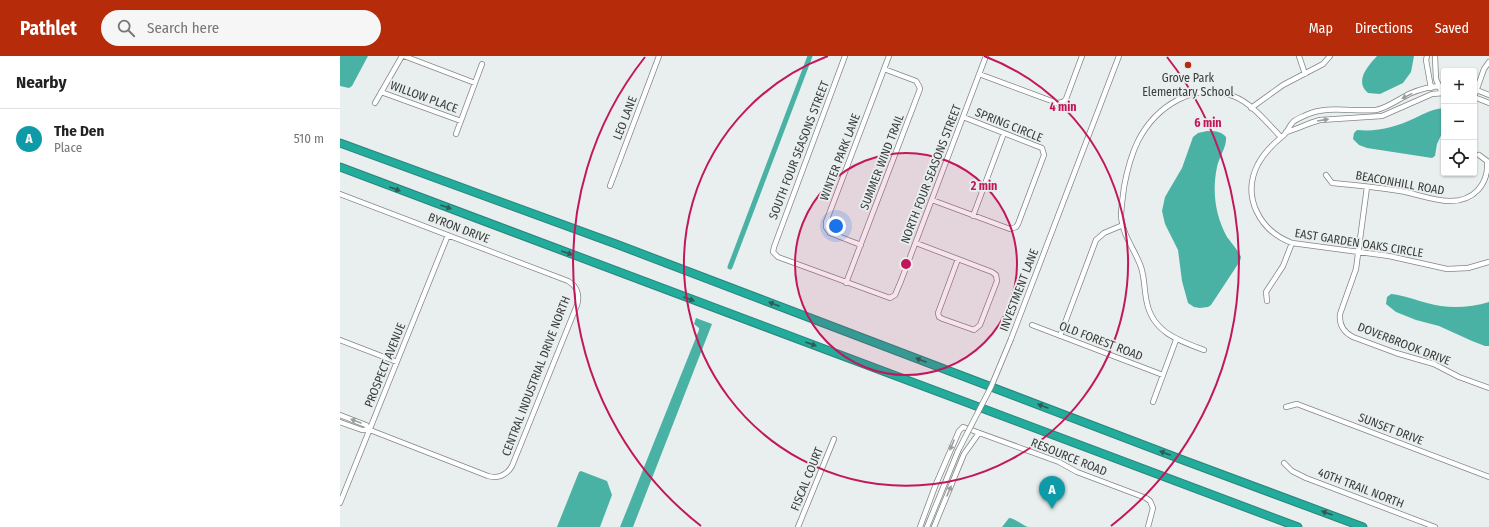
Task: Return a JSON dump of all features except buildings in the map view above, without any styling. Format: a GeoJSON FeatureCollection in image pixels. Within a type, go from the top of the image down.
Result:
{"type":"FeatureCollection","features":[{"type":"Feature","properties":{"kind":"highway"},"geometry":{"type":"LineString","coordinates":[[340,142],[616,244],[1363,527]]}},
{"type":"Feature","properties":{"kind":"highway"},"geometry":{"type":"LineString","coordinates":[[340,169],[381,183],[1298,527]]}},
{"type":"Feature","properties":{"kind":"street"},"geometry":{"type":"LineString","coordinates":[[375,102],[403,56],[475,83]]}},
{"type":"Feature","properties":{"kind":"street","name":"LEO LANE"},"geometry":{"type":"LineString","coordinates":[[610,186],[659,56]]}},
{"type":"Feature","properties":{"kind":"street","name":"SOUTH FOUR SEASONS STREET"},"geometry":{"type":"LineString","coordinates":[[845,56],[774,247],[774,252],[778,257],[846,283]]}},
{"type":"Feature","properties":{"kind":"street","name":"WINTER PARK LANE"},"geometry":{"type":"LineString","coordinates":[[861,244],[830,232],[826,227],[826,222],[889,56]]}},
{"type":"Feature","properties":{"kind":"street","name":"NORTH FOUR SEASONS STREET"},"geometry":{"type":"LineString","coordinates":[[846,283],[886,297],[893,297],[895,295],[986,56]]}},
{"type":"Feature","properties":{"kind":"street"},"geometry":{"type":"LineString","coordinates":[[979,74],[1056,103],[1060,103],[1066,99],[1082,56]]}},
{"type":"Feature","properties":{"kind":"street","name":"INVESTMENT LANE"},"geometry":{"type":"LineString","coordinates":[[927,527],[958,451],[991,387],[1011,339],[1119,56]]}},
{"type":"Feature","properties":{"kind":"street"},"geometry":{"type":"LineString","coordinates":[[1299,56],[1305,74]]}},
{"type":"Feature","properties":{"kind":"street"},"geometry":{"type":"LineString","coordinates":[[1251,108],[1273,91],[1323,64],[1330,56]]}},
{"type":"Feature","properties":{"kind":"street"},"geometry":{"type":"LineString","coordinates":[[1427,56],[1426,60],[1432,94]]}},
{"type":"Feature","properties":{"kind":"street"},"geometry":{"type":"LineString","coordinates":[[1435,56],[1436,79],[1441,85]]}},
{"type":"Feature","properties":{"kind":"street"},"geometry":{"type":"LineString","coordinates":[[1477,85],[1489,62]]}},
{"type":"Feature","properties":{"kind":"street"},"geometry":{"type":"LineString","coordinates":[[456,134],[482,64]]}},
{"type":"Feature","properties":{"kind":"street","name":"SUMMER WIND TRAIL"},"geometry":{"type":"LineString","coordinates":[[846,283],[920,89],[916,81],[884,69]]}},
{"type":"Feature","properties":{"kind":"street","name":"EAST GARDEN OAKS CIRCLE"},"geometry":{"type":"LineString","coordinates":[[1441,86],[1430,86],[1377,110],[1324,111],[1308,114],[1293,122],[1286,132],[1266,152],[1257,165],[1253,181],[1252,197],[1257,212],[1267,227],[1279,237],[1292,243],[1388,256],[1453,269],[1468,268],[1489,262]]}},
{"type":"Feature","properties":{"kind":"street"},"geometry":{"type":"LineString","coordinates":[[1477,90],[1489,95]]}},
{"type":"Feature","properties":{"kind":"street","name":"WILLOW PLACE"},"geometry":{"type":"LineString","coordinates":[[381,92],[461,121]]}},
{"type":"Feature","properties":{"kind":"street"},"geometry":{"type":"LineString","coordinates":[[1204,350],[1176,340],[1162,330],[1149,311],[1140,265],[1123,225],[1121,208],[1129,164],[1142,134],[1159,114],[1181,98],[1195,93],[1223,93],[1240,99],[1281,137]]}},
{"type":"Feature","properties":{"kind":"street","name":"EAST GARDEN OAKS CIRCLE"},"geometry":{"type":"LineString","coordinates":[[1286,132],[1295,130],[1310,122],[1328,119],[1382,116],[1432,94],[1441,93]]}},
{"type":"Feature","properties":{"kind":"street"},"geometry":{"type":"LineString","coordinates":[[1477,98],[1489,103]]}},
{"type":"Feature","properties":{"kind":"street","name":"SPRING CIRCLE"},"geometry":{"type":"LineString","coordinates":[[932,200],[1010,229],[1014,228],[1018,224],[1031,192],[1044,155],[1044,151],[1039,146],[963,117]]}},
{"type":"Feature","properties":{"kind":"street"},"geometry":{"type":"LineString","coordinates":[[973,216],[1004,133]]}},
{"type":"Feature","properties":{"kind":"street","name":"BEACONHILL ROAD"},"geometry":{"type":"LineString","coordinates":[[1326,175],[1332,183],[1405,192],[1446,201],[1462,200],[1478,190],[1484,180],[1487,169],[1487,161],[1479,155]]}},
{"type":"Feature","properties":{"kind":"street"},"geometry":{"type":"LineString","coordinates":[[1360,252],[1367,187]]}},
{"type":"Feature","properties":{"kind":"street","name":"BYRON DRIVE"},"geometry":{"type":"LineString","coordinates":[[340,194],[571,282]]}},
{"type":"Feature","properties":{"kind":"street"},"geometry":{"type":"LineString","coordinates":[[1060,336],[1096,240],[1104,233],[1123,225]]}},
{"type":"Feature","properties":{"kind":"street","name":"PROSPECT AVENUE"},"geometry":{"type":"LineString","coordinates":[[340,503],[448,235]]}},
{"type":"Feature","properties":{"kind":"street"},"geometry":{"type":"LineString","coordinates":[[916,243],[958,259],[992,272],[997,278],[980,325],[974,330],[943,319],[939,317],[938,313],[958,259]]}},
{"type":"Feature","properties":{"kind":"street"},"geometry":{"type":"LineString","coordinates":[[1267,301],[1266,292],[1283,266],[1292,243]]}},
{"type":"Feature","properties":{"kind":"street","name":"DOVERBROOK DRIVE"},"geometry":{"type":"LineString","coordinates":[[1360,252],[1354,278],[1340,314],[1341,324],[1344,330],[1353,336],[1403,355],[1434,364],[1459,377],[1489,388]]}},
{"type":"Feature","properties":{"kind":"street","name":"CENTRAL INDUSTRIAL DRIVE NORTH"},"geometry":{"type":"LineString","coordinates":[[370,430],[488,476],[503,476],[512,466],[577,305],[579,298],[578,292],[571,282]]}},
{"type":"Feature","properties":{"kind":"street","name":"OLD FOREST ROAD"},"geometry":{"type":"LineString","coordinates":[[1032,325],[1163,375]]}},
{"type":"Feature","properties":{"kind":"street"},"geometry":{"type":"LineString","coordinates":[[340,340],[397,362]]}},
{"type":"Feature","properties":{"kind":"street"},"geometry":{"type":"LineString","coordinates":[[1153,402],[1176,340]]}},
{"type":"Feature","properties":{"kind":"street","name":"SUNSET DRIVE"},"geometry":{"type":"LineString","coordinates":[[1286,407],[1297,404],[1489,476]]}},
{"type":"Feature","properties":{"kind":"street"},"geometry":{"type":"LineString","coordinates":[[340,415],[366,425],[370,430]]}},
{"type":"Feature","properties":{"kind":"street"},"geometry":{"type":"LineString","coordinates":[[340,422],[362,430],[370,430]]}},
{"type":"Feature","properties":{"kind":"street","name":"RESOURCE ROAD"},"geometry":{"type":"LineString","coordinates":[[920,527],[936,484],[959,431],[963,427],[1059,462],[1077,472],[1150,501],[1153,508],[1148,527]]}},
{"type":"Feature","properties":{"kind":"street"},"geometry":{"type":"LineString","coordinates":[[934,527],[964,454],[979,433]]}},
{"type":"Feature","properties":{"kind":"street","name":"FISCAL COURT"},"geometry":{"type":"LineString","coordinates":[[798,527],[834,439]]}},
{"type":"Feature","properties":{"kind":"street","name":"40TH TRAIL NORTH"},"geometry":{"type":"LineString","coordinates":[[1284,463],[1292,471],[1306,478],[1435,527]]}},
{"type":"Feature","properties":{"kind":"shaded area"},"geometry":{"type":"Polygon","coordinates":[[[340,56],[368,56],[352,86],[349,88],[340,86],[340,56]]]}},
{"type":"Feature","properties":{"kind":"shaded area"},"geometry":{"type":"Polygon","coordinates":[[[1377,56],[1414,56],[1411,72],[1403,83],[1380,94],[1368,93],[1362,84],[1364,74],[1377,56]]]}},
{"type":"Feature","properties":{"kind":"shaded area"},"geometry":{"type":"Polygon","coordinates":[[[1441,108],[1441,135],[1437,144],[1435,156],[1432,158],[1367,148],[1359,145],[1353,139],[1354,133],[1357,130],[1387,128],[1401,124],[1436,109],[1441,108]]]}},
{"type":"Feature","properties":{"kind":"shaded area"},"geometry":{"type":"Polygon","coordinates":[[[1207,131],[1220,132],[1226,137],[1218,163],[1216,176],[1215,194],[1217,212],[1227,237],[1237,249],[1241,257],[1240,261],[1211,305],[1200,308],[1194,307],[1188,303],[1182,281],[1178,250],[1165,224],[1162,211],[1165,197],[1182,168],[1193,137],[1198,133],[1207,131]]]}},
{"type":"Feature","properties":{"kind":"shaded area"},"geometry":{"type":"Polygon","coordinates":[[[1391,294],[1404,296],[1435,305],[1450,307],[1474,306],[1489,302],[1489,346],[1472,341],[1439,326],[1416,320],[1396,312],[1386,304],[1387,297],[1391,294]]]}},
{"type":"Feature","properties":{"kind":"shaded area"},"geometry":{"type":"Polygon","coordinates":[[[696,318],[712,324],[633,527],[620,527],[699,330],[699,328],[694,324],[696,318]]]}},
{"type":"Feature","properties":{"kind":"shaded area"},"geometry":{"type":"Polygon","coordinates":[[[581,471],[607,481],[612,495],[600,527],[557,527],[579,472],[581,471]]]}},
{"type":"Feature","properties":{"kind":"shaded area"},"geometry":{"type":"Polygon","coordinates":[[[1009,518],[1013,519],[1028,527],[1002,527],[1009,518]]]}},
{"type":"Feature","properties":{"kind":"waterway"},"geometry":{"type":"LineString","coordinates":[[730,267],[810,56]]}},
{"type":"Feature","properties":{"kind":"place","name":"Grove Park Elementary School"},"geometry":{"type":"Point","coordinates":[1188,65]}},
{"type":"Feature","properties":{"kind":"place","name":"The Den"},"geometry":{"type":"Point","coordinates":[1052,509]}}]}
